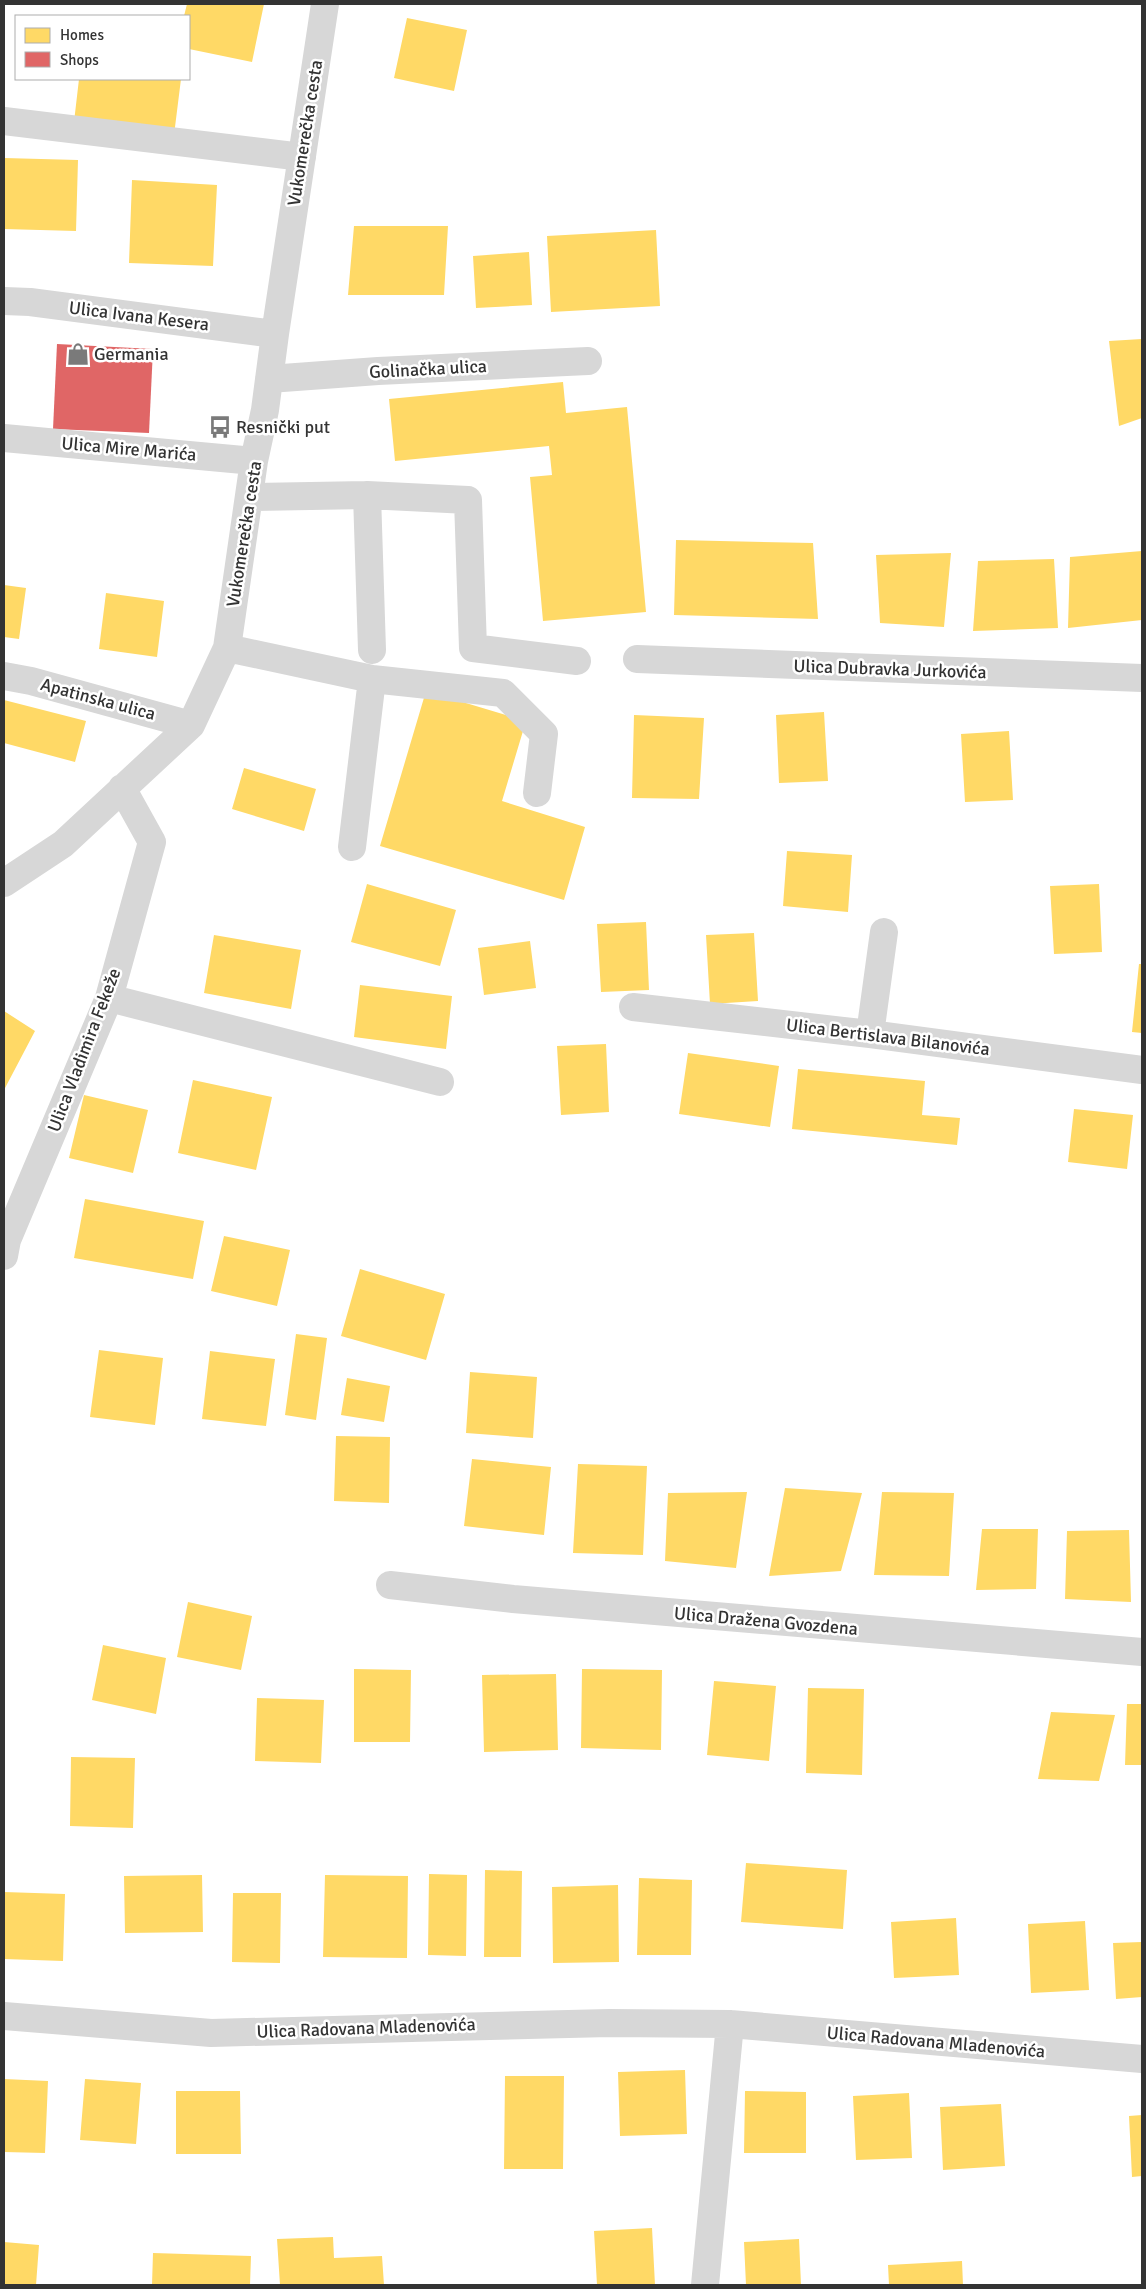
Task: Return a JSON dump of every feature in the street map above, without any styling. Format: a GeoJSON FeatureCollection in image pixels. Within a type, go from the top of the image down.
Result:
{"type":"FeatureCollection","features":[{"type":"Feature","properties":{"kind":"street","name":"Vukomerečka cesta"},"geometry":{"type":"LineString","coordinates":[[4,883],[62,844],[191,724],[227,648],[254,461],[265,410],[274,334],[325,4]]}},
{"type":"Feature","properties":{"kind":"street"},"geometry":{"type":"LineString","coordinates":[[4,122],[302,157]]}},
{"type":"Feature","properties":{"kind":"street","name":"Ulica Ivana Kesera"},"geometry":{"type":"LineString","coordinates":[[4,301],[30,302],[274,334]]}},
{"type":"Feature","properties":{"kind":"street","name":"Golinačka ulica"},"geometry":{"type":"LineString","coordinates":[[269,379],[378,371],[588,361]]}},
{"type":"Feature","properties":{"kind":"street","name":"Ulica Mire Marića"},"geometry":{"type":"LineString","coordinates":[[4,438],[254,461]]}},
{"type":"Feature","properties":{"kind":"street"},"geometry":{"type":"LineString","coordinates":[[250,497],[367,495],[468,500],[473,648],[577,660]]}},
{"type":"Feature","properties":{"kind":"street"},"geometry":{"type":"LineString","coordinates":[[367,495],[372,650]]}},
{"type":"Feature","properties":{"kind":"street"},"geometry":{"type":"LineString","coordinates":[[227,648],[372,679],[503,693],[544,734],[537,793]]}},
{"type":"Feature","properties":{"kind":"street","name":"Ulica Dubravka Jurkovića"},"geometry":{"type":"LineString","coordinates":[[637,659],[1142,678]]}},
{"type":"Feature","properties":{"kind":"street","name":"Apatinska ulica"},"geometry":{"type":"LineString","coordinates":[[4,676],[31,681],[191,724]]}},
{"type":"Feature","properties":{"kind":"street"},"geometry":{"type":"LineString","coordinates":[[352,847],[372,679]]}},
{"type":"Feature","properties":{"kind":"street","name":"Ulica Vladimira Fekeže"},"geometry":{"type":"LineString","coordinates":[[4,1256],[8,1240],[109,998],[152,842],[122,788]]}},
{"type":"Feature","properties":{"kind":"street"},"geometry":{"type":"LineString","coordinates":[[870,1034],[884,932]]}},
{"type":"Feature","properties":{"kind":"street"},"geometry":{"type":"LineString","coordinates":[[109,998],[440,1082]]}},
{"type":"Feature","properties":{"kind":"street","name":"Ulica Bertislava Bilanovića"},"geometry":{"type":"LineString","coordinates":[[633,1007],[870,1034],[1142,1070]]}},
{"type":"Feature","properties":{"kind":"street","name":"Ulica Dražena Gvozdena"},"geometry":{"type":"LineString","coordinates":[[390,1585],[513,1599],[1142,1652]]}},
{"type":"Feature","properties":{"kind":"street","name":"Ulica Radovana Mladenovića"},"geometry":{"type":"LineString","coordinates":[[4,2016],[211,2032],[608,2023],[730,2024],[1142,2059]]}},
{"type":"Feature","properties":{"kind":"street"},"geometry":{"type":"LineString","coordinates":[[704,2285],[730,2024]]}},
{"type":"Feature","properties":{"kind":"building: Homes"},"geometry":{"type":"Polygon","coordinates":[[[187,4],[264,4],[252,62],[190,49],[190,15],[184,15],[187,4]]]}},
{"type":"Feature","properties":{"kind":"building: Homes"},"geometry":{"type":"Polygon","coordinates":[[[407,18],[467,30],[454,91],[394,78],[407,18]]]}},
{"type":"Feature","properties":{"kind":"building: Homes"},"geometry":{"type":"Polygon","coordinates":[[[79,80],[181,80],[174,135],[74,122],[79,80]]]}},
{"type":"Feature","properties":{"kind":"building: Homes"},"geometry":{"type":"Polygon","coordinates":[[[4,158],[78,160],[76,231],[4,229],[4,158]]]}},
{"type":"Feature","properties":{"kind":"building: Homes"},"geometry":{"type":"Polygon","coordinates":[[[132,180],[217,185],[213,266],[129,263],[132,180]]]}},
{"type":"Feature","properties":{"kind":"building: Homes"},"geometry":{"type":"Polygon","coordinates":[[[354,226],[448,226],[444,295],[348,295],[354,226]]]}},
{"type":"Feature","properties":{"kind":"building: Homes"},"geometry":{"type":"Polygon","coordinates":[[[656,230],[660,306],[551,312],[547,236],[656,230]]]}},
{"type":"Feature","properties":{"kind":"building: Homes"},"geometry":{"type":"Polygon","coordinates":[[[529,252],[532,305],[476,308],[473,256],[529,252]]]}},
{"type":"Feature","properties":{"kind":"building: Homes"},"geometry":{"type":"Polygon","coordinates":[[[1142,339],[1142,418],[1119,426],[1109,341],[1142,339]]]}},
{"type":"Feature","properties":{"kind":"building: Homes"},"geometry":{"type":"Polygon","coordinates":[[[563,382],[566,413],[627,407],[646,612],[543,621],[530,477],[552,475],[549,446],[395,461],[389,399],[563,382]]]}},
{"type":"Feature","properties":{"kind":"building: Homes"},"geometry":{"type":"Polygon","coordinates":[[[676,540],[813,543],[818,619],[674,615],[676,540]]]}},
{"type":"Feature","properties":{"kind":"building: Homes"},"geometry":{"type":"Polygon","coordinates":[[[1142,551],[1142,620],[1068,628],[1070,557],[1142,551]]]}},
{"type":"Feature","properties":{"kind":"building: Homes"},"geometry":{"type":"Polygon","coordinates":[[[951,553],[944,627],[880,623],[876,555],[951,553]]]}},
{"type":"Feature","properties":{"kind":"building: Homes"},"geometry":{"type":"Polygon","coordinates":[[[1054,559],[1058,628],[973,631],[978,561],[1054,559]]]}},
{"type":"Feature","properties":{"kind":"building: Homes"},"geometry":{"type":"Polygon","coordinates":[[[4,585],[26,588],[19,639],[4,637],[4,585]]]}},
{"type":"Feature","properties":{"kind":"building: Homes"},"geometry":{"type":"Polygon","coordinates":[[[106,593],[164,601],[157,657],[99,649],[106,593]]]}},
{"type":"Feature","properties":{"kind":"building: Homes"},"geometry":{"type":"Polygon","coordinates":[[[426,691],[526,721],[502,801],[585,827],[564,900],[380,846],[426,691]]]}},
{"type":"Feature","properties":{"kind":"building: Homes"},"geometry":{"type":"Polygon","coordinates":[[[4,700],[86,721],[75,762],[4,743],[4,700]]]}},
{"type":"Feature","properties":{"kind":"building: Homes"},"geometry":{"type":"Polygon","coordinates":[[[824,712],[828,781],[779,783],[776,715],[824,712]]]}},
{"type":"Feature","properties":{"kind":"building: Homes"},"geometry":{"type":"Polygon","coordinates":[[[634,715],[704,718],[699,799],[632,798],[634,715]]]}},
{"type":"Feature","properties":{"kind":"building: Homes"},"geometry":{"type":"Polygon","coordinates":[[[1009,731],[1013,800],[965,802],[961,734],[1009,731]]]}},
{"type":"Feature","properties":{"kind":"building: Homes"},"geometry":{"type":"Polygon","coordinates":[[[244,768],[316,789],[304,831],[232,809],[244,768]]]}},
{"type":"Feature","properties":{"kind":"building: Homes"},"geometry":{"type":"Polygon","coordinates":[[[787,851],[852,855],[848,912],[783,906],[787,851]]]}},
{"type":"Feature","properties":{"kind":"building: Homes"},"geometry":{"type":"Polygon","coordinates":[[[367,884],[456,910],[440,966],[351,942],[367,884]]]}},
{"type":"Feature","properties":{"kind":"building: Homes"},"geometry":{"type":"Polygon","coordinates":[[[1099,884],[1102,952],[1054,954],[1050,886],[1099,884]]]}},
{"type":"Feature","properties":{"kind":"building: Homes"},"geometry":{"type":"Polygon","coordinates":[[[646,922],[649,990],[601,992],[597,924],[646,922]]]}},
{"type":"Feature","properties":{"kind":"building: Homes"},"geometry":{"type":"Polygon","coordinates":[[[754,933],[758,1001],[710,1004],[706,935],[754,933]]]}},
{"type":"Feature","properties":{"kind":"building: Homes"},"geometry":{"type":"Polygon","coordinates":[[[214,935],[301,950],[291,1009],[204,993],[214,935]]]}},
{"type":"Feature","properties":{"kind":"building: Homes"},"geometry":{"type":"Polygon","coordinates":[[[530,941],[536,988],[484,995],[478,948],[530,941]]]}},
{"type":"Feature","properties":{"kind":"building: Homes"},"geometry":{"type":"Polygon","coordinates":[[[1139,964],[1142,964],[1142,1033],[1132,1032],[1139,964]]]}},
{"type":"Feature","properties":{"kind":"building: Homes"},"geometry":{"type":"Polygon","coordinates":[[[360,985],[452,996],[446,1049],[354,1037],[360,985]]]}},
{"type":"Feature","properties":{"kind":"building: Homes"},"geometry":{"type":"Polygon","coordinates":[[[4,1011],[35,1031],[4,1090],[4,1011]]]}},
{"type":"Feature","properties":{"kind":"building: Homes"},"geometry":{"type":"Polygon","coordinates":[[[606,1044],[609,1112],[561,1115],[557,1046],[606,1044]]]}},
{"type":"Feature","properties":{"kind":"building: Homes"},"geometry":{"type":"Polygon","coordinates":[[[688,1053],[779,1066],[770,1127],[679,1114],[688,1053]]]}},
{"type":"Feature","properties":{"kind":"building: Homes"},"geometry":{"type":"Polygon","coordinates":[[[798,1069],[925,1081],[922,1115],[960,1118],[957,1145],[792,1129],[798,1069]]]}},
{"type":"Feature","properties":{"kind":"building: Homes"},"geometry":{"type":"Polygon","coordinates":[[[193,1080],[272,1097],[256,1170],[178,1153],[193,1080]]]}},
{"type":"Feature","properties":{"kind":"building: Homes"},"geometry":{"type":"Polygon","coordinates":[[[84,1095],[148,1110],[133,1173],[69,1158],[84,1095]]]}},
{"type":"Feature","properties":{"kind":"building: Homes"},"geometry":{"type":"Polygon","coordinates":[[[1074,1109],[1133,1115],[1127,1169],[1068,1162],[1074,1109]]]}},
{"type":"Feature","properties":{"kind":"building: Homes"},"geometry":{"type":"Polygon","coordinates":[[[85,1199],[204,1221],[193,1279],[74,1258],[85,1199]]]}},
{"type":"Feature","properties":{"kind":"building: Homes"},"geometry":{"type":"Polygon","coordinates":[[[224,1236],[290,1250],[277,1306],[211,1291],[224,1236]]]}},
{"type":"Feature","properties":{"kind":"building: Homes"},"geometry":{"type":"Polygon","coordinates":[[[360,1269],[445,1294],[426,1360],[341,1336],[360,1269]]]}},
{"type":"Feature","properties":{"kind":"building: Homes"},"geometry":{"type":"Polygon","coordinates":[[[296,1334],[327,1338],[316,1420],[285,1415],[296,1334]]]}},
{"type":"Feature","properties":{"kind":"building: Homes"},"geometry":{"type":"Polygon","coordinates":[[[99,1350],[163,1358],[155,1425],[90,1417],[99,1350]]]}},
{"type":"Feature","properties":{"kind":"building: Homes"},"geometry":{"type":"Polygon","coordinates":[[[210,1351],[275,1359],[266,1426],[202,1419],[210,1351]]]}},
{"type":"Feature","properties":{"kind":"building: Homes"},"geometry":{"type":"Polygon","coordinates":[[[470,1372],[537,1377],[533,1438],[466,1433],[470,1372]]]}},
{"type":"Feature","properties":{"kind":"building: Homes"},"geometry":{"type":"Polygon","coordinates":[[[347,1378],[390,1386],[384,1422],[341,1415],[347,1378]]]}},
{"type":"Feature","properties":{"kind":"building: Homes"},"geometry":{"type":"Polygon","coordinates":[[[336,1436],[390,1437],[389,1503],[334,1501],[336,1436]]]}},
{"type":"Feature","properties":{"kind":"building: Homes"},"geometry":{"type":"Polygon","coordinates":[[[472,1459],[551,1467],[544,1535],[464,1526],[472,1459]]]}},
{"type":"Feature","properties":{"kind":"building: Homes"},"geometry":{"type":"Polygon","coordinates":[[[578,1464],[647,1466],[643,1555],[573,1553],[578,1464]]]}},
{"type":"Feature","properties":{"kind":"building: Homes"},"geometry":{"type":"Polygon","coordinates":[[[785,1488],[862,1493],[841,1571],[769,1576],[785,1488]]]}},
{"type":"Feature","properties":{"kind":"building: Homes"},"geometry":{"type":"Polygon","coordinates":[[[747,1492],[736,1568],[665,1561],[668,1493],[747,1492]]]}},
{"type":"Feature","properties":{"kind":"building: Homes"},"geometry":{"type":"Polygon","coordinates":[[[882,1492],[954,1493],[949,1576],[874,1575],[882,1492]]]}},
{"type":"Feature","properties":{"kind":"building: Homes"},"geometry":{"type":"Polygon","coordinates":[[[982,1529],[1038,1529],[1036,1589],[976,1590],[982,1529]]]}},
{"type":"Feature","properties":{"kind":"building: Homes"},"geometry":{"type":"Polygon","coordinates":[[[1129,1530],[1131,1602],[1065,1599],[1067,1531],[1129,1530]]]}},
{"type":"Feature","properties":{"kind":"building: Homes"},"geometry":{"type":"Polygon","coordinates":[[[188,1602],[252,1616],[241,1670],[177,1657],[188,1602]]]}},
{"type":"Feature","properties":{"kind":"building: Homes"},"geometry":{"type":"Polygon","coordinates":[[[103,1645],[166,1658],[156,1714],[92,1700],[103,1645]]]}},
{"type":"Feature","properties":{"kind":"building: Homes"},"geometry":{"type":"Polygon","coordinates":[[[354,1669],[411,1670],[410,1742],[354,1742],[354,1669]]]}},
{"type":"Feature","properties":{"kind":"building: Homes"},"geometry":{"type":"Polygon","coordinates":[[[582,1669],[662,1670],[661,1750],[581,1748],[582,1669]]]}},
{"type":"Feature","properties":{"kind":"building: Homes"},"geometry":{"type":"Polygon","coordinates":[[[556,1674],[558,1750],[484,1752],[482,1675],[556,1674]]]}},
{"type":"Feature","properties":{"kind":"building: Homes"},"geometry":{"type":"Polygon","coordinates":[[[714,1681],[776,1686],[769,1761],[707,1755],[714,1681]]]}},
{"type":"Feature","properties":{"kind":"building: Homes"},"geometry":{"type":"Polygon","coordinates":[[[808,1688],[864,1689],[862,1775],[806,1773],[808,1688]]]}},
{"type":"Feature","properties":{"kind":"building: Homes"},"geometry":{"type":"Polygon","coordinates":[[[257,1698],[324,1700],[321,1763],[255,1761],[257,1698]]]}},
{"type":"Feature","properties":{"kind":"building: Homes"},"geometry":{"type":"Polygon","coordinates":[[[1127,1704],[1142,1704],[1142,1765],[1125,1765],[1127,1704]]]}},
{"type":"Feature","properties":{"kind":"building: Homes"},"geometry":{"type":"Polygon","coordinates":[[[1051,1712],[1115,1715],[1099,1781],[1038,1779],[1051,1712]]]}},
{"type":"Feature","properties":{"kind":"building: Homes"},"geometry":{"type":"Polygon","coordinates":[[[71,1757],[135,1758],[133,1828],[70,1826],[71,1757]]]}},
{"type":"Feature","properties":{"kind":"building: Homes"},"geometry":{"type":"Polygon","coordinates":[[[746,1863],[847,1870],[843,1929],[741,1922],[746,1863]]]}},
{"type":"Feature","properties":{"kind":"building: Homes"},"geometry":{"type":"Polygon","coordinates":[[[485,1870],[522,1871],[521,1957],[484,1957],[485,1870]]]}},
{"type":"Feature","properties":{"kind":"building: Homes"},"geometry":{"type":"Polygon","coordinates":[[[429,1874],[467,1875],[466,1956],[428,1955],[429,1874]]]}},
{"type":"Feature","properties":{"kind":"building: Homes"},"geometry":{"type":"Polygon","coordinates":[[[202,1875],[203,1932],[125,1933],[124,1876],[202,1875]]]}},
{"type":"Feature","properties":{"kind":"building: Homes"},"geometry":{"type":"Polygon","coordinates":[[[325,1875],[408,1876],[407,1958],[323,1957],[325,1875]]]}},
{"type":"Feature","properties":{"kind":"building: Homes"},"geometry":{"type":"Polygon","coordinates":[[[639,1878],[692,1880],[691,1955],[637,1955],[639,1878]]]}},
{"type":"Feature","properties":{"kind":"building: Homes"},"geometry":{"type":"Polygon","coordinates":[[[618,1885],[619,1962],[553,1963],[552,1887],[618,1885]]]}},
{"type":"Feature","properties":{"kind":"building: Homes"},"geometry":{"type":"Polygon","coordinates":[[[4,1892],[65,1894],[63,1961],[4,1959],[4,1892]]]}},
{"type":"Feature","properties":{"kind":"building: Homes"},"geometry":{"type":"Polygon","coordinates":[[[233,1893],[281,1893],[280,1963],[232,1962],[233,1893]]]}},
{"type":"Feature","properties":{"kind":"building: Homes"},"geometry":{"type":"Polygon","coordinates":[[[956,1918],[959,1975],[894,1978],[891,1922],[956,1918]]]}},
{"type":"Feature","properties":{"kind":"building: Homes"},"geometry":{"type":"Polygon","coordinates":[[[1085,1921],[1089,1990],[1031,1993],[1028,1924],[1085,1921]]]}},
{"type":"Feature","properties":{"kind":"building: Homes"},"geometry":{"type":"Polygon","coordinates":[[[1142,1942],[1142,1997],[1116,1999],[1113,1943],[1142,1942]]]}},
{"type":"Feature","properties":{"kind":"building: Homes"},"geometry":{"type":"Polygon","coordinates":[[[685,2070],[687,2134],[620,2136],[618,2072],[685,2070]]]}},
{"type":"Feature","properties":{"kind":"building: Homes"},"geometry":{"type":"Polygon","coordinates":[[[505,2076],[564,2076],[563,2169],[504,2169],[505,2076]]]}},
{"type":"Feature","properties":{"kind":"building: Homes"},"geometry":{"type":"Polygon","coordinates":[[[4,2079],[48,2081],[45,2153],[4,2152],[4,2079]]]}},
{"type":"Feature","properties":{"kind":"building: Homes"},"geometry":{"type":"Polygon","coordinates":[[[85,2079],[141,2083],[136,2144],[80,2140],[85,2079]]]}},
{"type":"Feature","properties":{"kind":"building: Homes"},"geometry":{"type":"Polygon","coordinates":[[[176,2091],[240,2091],[241,2154],[176,2154],[176,2091]]]}},
{"type":"Feature","properties":{"kind":"building: Homes"},"geometry":{"type":"Polygon","coordinates":[[[745,2091],[806,2092],[806,2153],[744,2153],[745,2091]]]}},
{"type":"Feature","properties":{"kind":"building: Homes"},"geometry":{"type":"Polygon","coordinates":[[[909,2093],[912,2158],[856,2160],[853,2096],[909,2093]]]}},
{"type":"Feature","properties":{"kind":"building: Homes"},"geometry":{"type":"Polygon","coordinates":[[[1001,2104],[1005,2166],[943,2170],[940,2107],[1001,2104]]]}},
{"type":"Feature","properties":{"kind":"building: Homes"},"geometry":{"type":"Polygon","coordinates":[[[1142,2115],[1142,2176],[1132,2177],[1129,2116],[1142,2115]]]}},
{"type":"Feature","properties":{"kind":"building: Homes"},"geometry":{"type":"Polygon","coordinates":[[[652,2228],[655,2285],[597,2285],[594,2231],[652,2228]]]}},
{"type":"Feature","properties":{"kind":"building: Homes"},"geometry":{"type":"Polygon","coordinates":[[[333,2237],[334,2258],[382,2256],[384,2285],[280,2285],[277,2239],[333,2237]]]}},
{"type":"Feature","properties":{"kind":"building: Homes"},"geometry":{"type":"Polygon","coordinates":[[[799,2239],[801,2285],[746,2285],[744,2242],[799,2239]]]}},
{"type":"Feature","properties":{"kind":"building: Homes"},"geometry":{"type":"Polygon","coordinates":[[[4,2242],[39,2245],[36,2285],[4,2285],[4,2242]]]}},
{"type":"Feature","properties":{"kind":"building: Homes"},"geometry":{"type":"Polygon","coordinates":[[[153,2253],[251,2256],[250,2285],[152,2285],[153,2253]]]}},
{"type":"Feature","properties":{"kind":"building: Homes"},"geometry":{"type":"Polygon","coordinates":[[[962,2261],[963,2285],[889,2285],[888,2265],[962,2261]]]}},
{"type":"Feature","properties":{"kind":"building: Shops"},"geometry":{"type":"Polygon","coordinates":[[[57,344],[153,349],[149,433],[53,429],[57,344]]]}},
{"type":"Feature","properties":{"kind":"place","name":"Germania"},"geometry":{"type":"Point","coordinates":[78,354]}},
{"type":"Feature","properties":{"kind":"place","name":"Resnički put"},"geometry":{"type":"Point","coordinates":[220,427]}}]}
